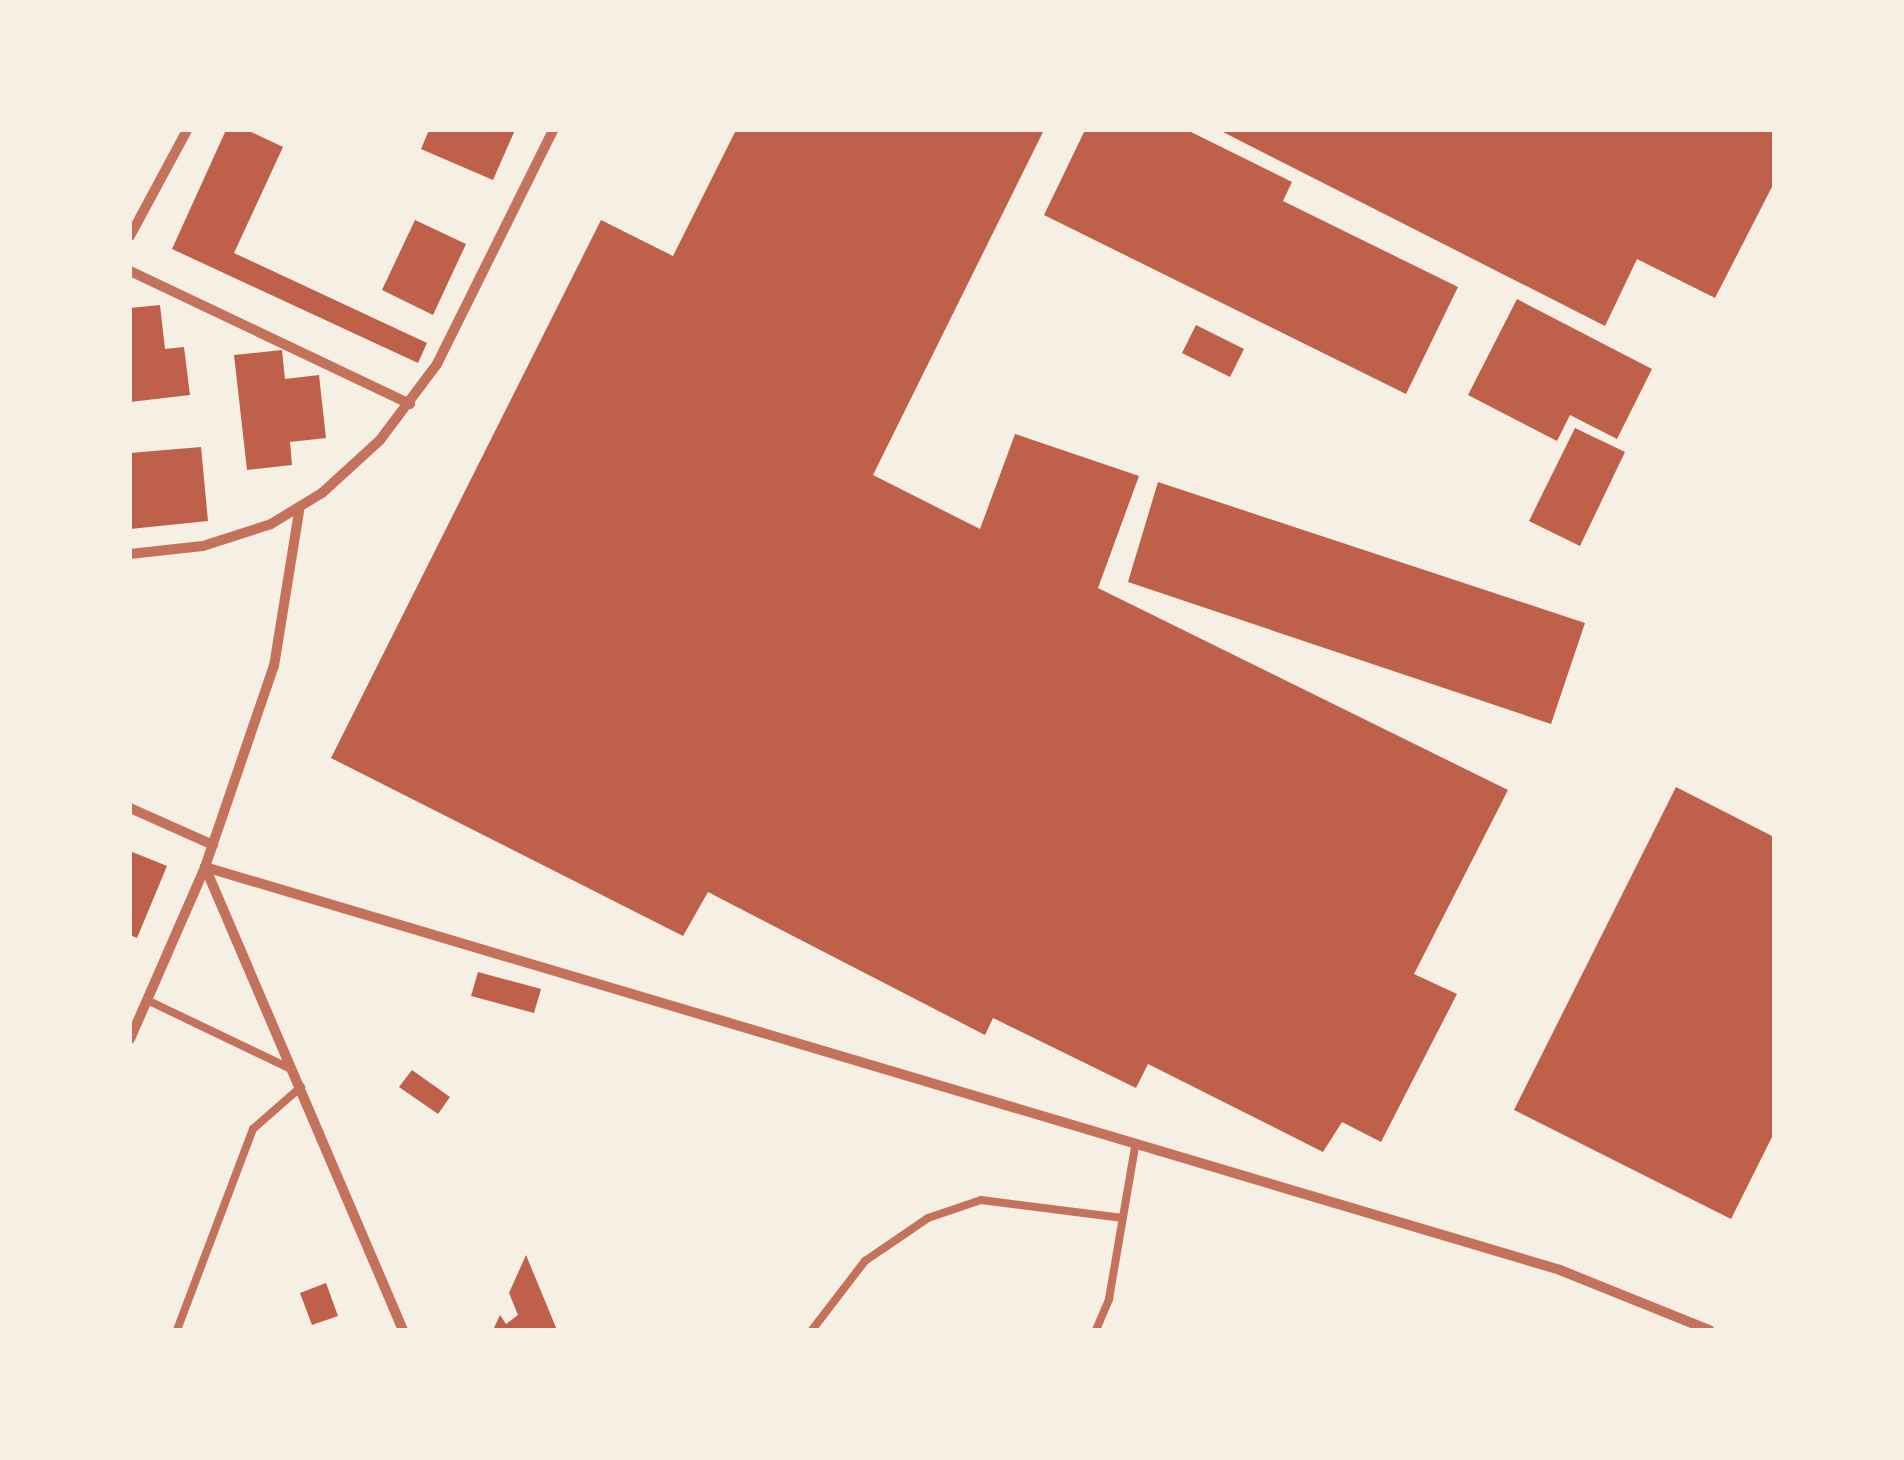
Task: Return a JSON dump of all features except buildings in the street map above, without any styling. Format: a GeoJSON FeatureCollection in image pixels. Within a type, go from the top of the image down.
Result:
{"type":"FeatureCollection","features":[{"type":"Feature","properties":{"kind":"street"},"geometry":{"type":"LineString","coordinates":[[130,236],[187,130]]}},
{"type":"Feature","properties":{"kind":"street"},"geometry":{"type":"LineString","coordinates":[[130,554],[223,541],[299,511],[380,440],[437,364],[554,130]]}},
{"type":"Feature","properties":{"kind":"street"},"geometry":{"type":"LineString","coordinates":[[130,272],[410,404]]}},
{"type":"Feature","properties":{"kind":"street"},"geometry":{"type":"LineString","coordinates":[[130,1039],[204,867],[281,644],[299,511]]}},
{"type":"Feature","properties":{"kind":"street"},"geometry":{"type":"LineString","coordinates":[[130,808],[212,845]]}},
{"type":"Feature","properties":{"kind":"street"},"geometry":{"type":"LineString","coordinates":[[204,867],[403,1330]]}},
{"type":"Feature","properties":{"kind":"street"},"geometry":{"type":"LineString","coordinates":[[204,867],[1135,1147],[1560,1270],[1708,1330]]}},
{"type":"Feature","properties":{"kind":"lane"},"geometry":{"type":"LineString","coordinates":[[147,1000],[291,1068]]}},
{"type":"Feature","properties":{"kind":"lane"},"geometry":{"type":"LineString","coordinates":[[177,1330],[254,1129],[300,1087]]}},
{"type":"Feature","properties":{"kind":"lane"},"geometry":{"type":"LineString","coordinates":[[1096,1330],[1109,1299],[1135,1147]]}},
{"type":"Feature","properties":{"kind":"lane"},"geometry":{"type":"LineString","coordinates":[[812,1330],[865,1261],[928,1218],[982,1200],[1123,1218]]}}]}
